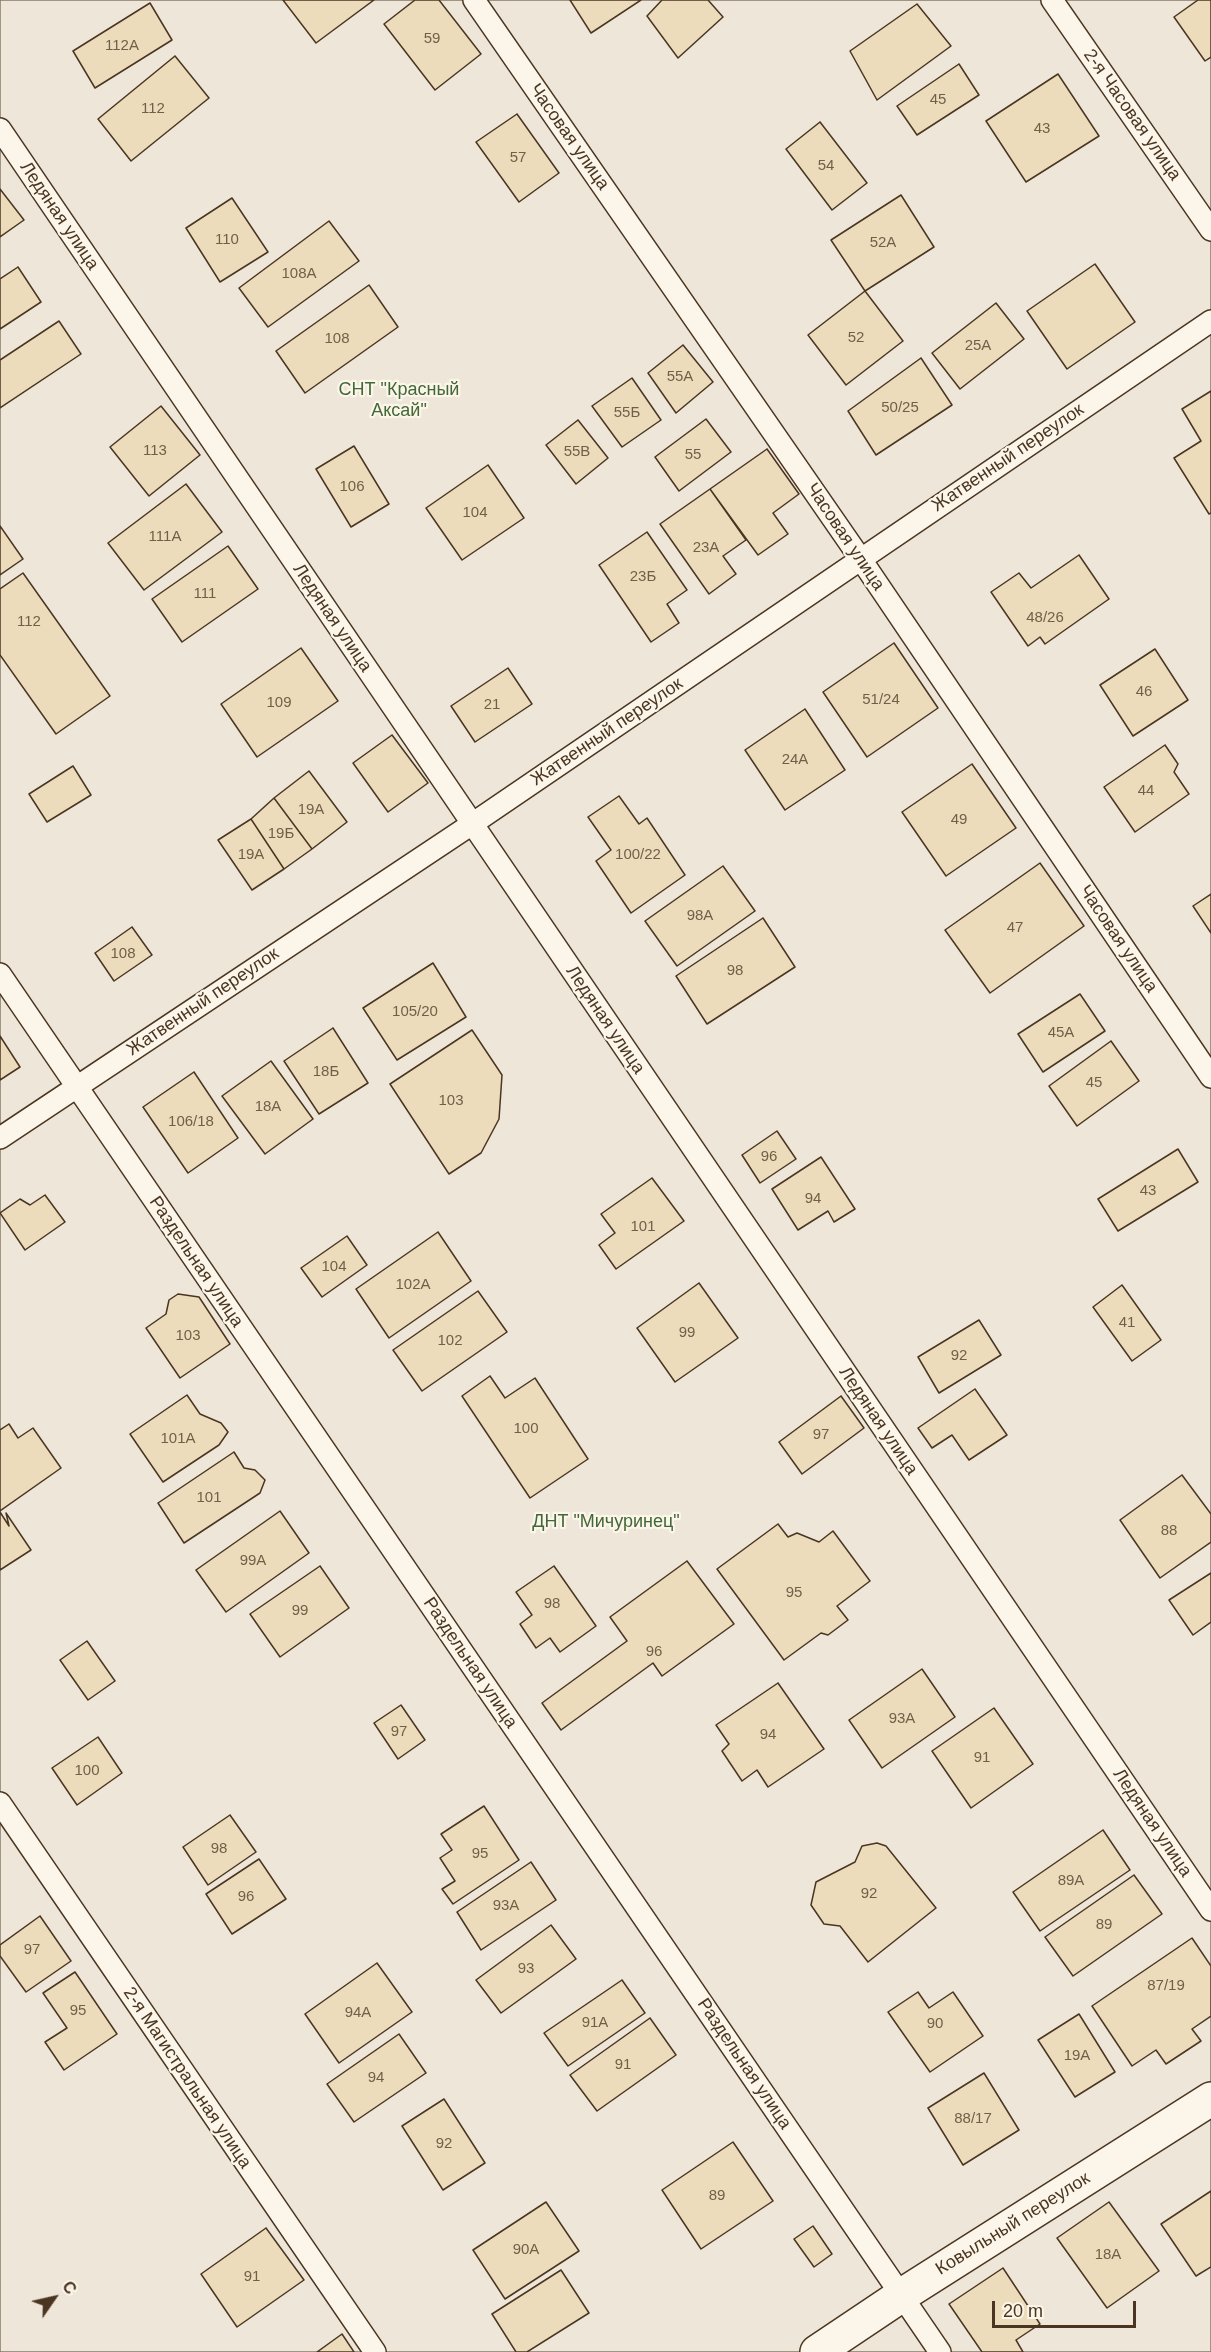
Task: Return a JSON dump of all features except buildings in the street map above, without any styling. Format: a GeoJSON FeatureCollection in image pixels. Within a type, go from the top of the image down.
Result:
{"type":"FeatureCollection","features":[{"type":"Feature","properties":{"kind":"street","name":"Ковыльный переулок"},"geometry":{"type":"LineString","coordinates":[[817,2352],[902,2295],[1211,2099]]}},
{"type":"Feature","properties":{"kind":"lane","name":"Часовая улица"},"geometry":{"type":"LineString","coordinates":[[474,0],[860,558],[1211,1077]]}},
{"type":"Feature","properties":{"kind":"lane","name":"2-я Часовая улица"},"geometry":{"type":"LineString","coordinates":[[1052,0],[1211,230]]}},
{"type":"Feature","properties":{"kind":"lane","name":"Ледяная улица"},"geometry":{"type":"LineString","coordinates":[[0,129],[1211,1910]]}},
{"type":"Feature","properties":{"kind":"lane","name":"Жатвенный переулок"},"geometry":{"type":"LineString","coordinates":[[0,1138],[472,824],[1211,321]]}},
{"type":"Feature","properties":{"kind":"lane","name":"Раздельная улица"},"geometry":{"type":"LineString","coordinates":[[0,974],[940,2352]]}},
{"type":"Feature","properties":{"kind":"lane","name":"2-я Магистральная улица"},"geometry":{"type":"LineString","coordinates":[[0,1803],[375,2352]]}},
{"type":"Feature","properties":{"kind":"green space","name":"ДНТ \"Мичуринец\""},"geometry":{"type":"Polygon","coordinates":[[[0,0],[1211,0],[1211,2352],[0,2352],[0,0]]]}},
{"type":"Feature","properties":{"kind":"park label","name":"СНТ \"Красный Аксай\""},"geometry":{"type":"Point","coordinates":[399,400]}}]}
